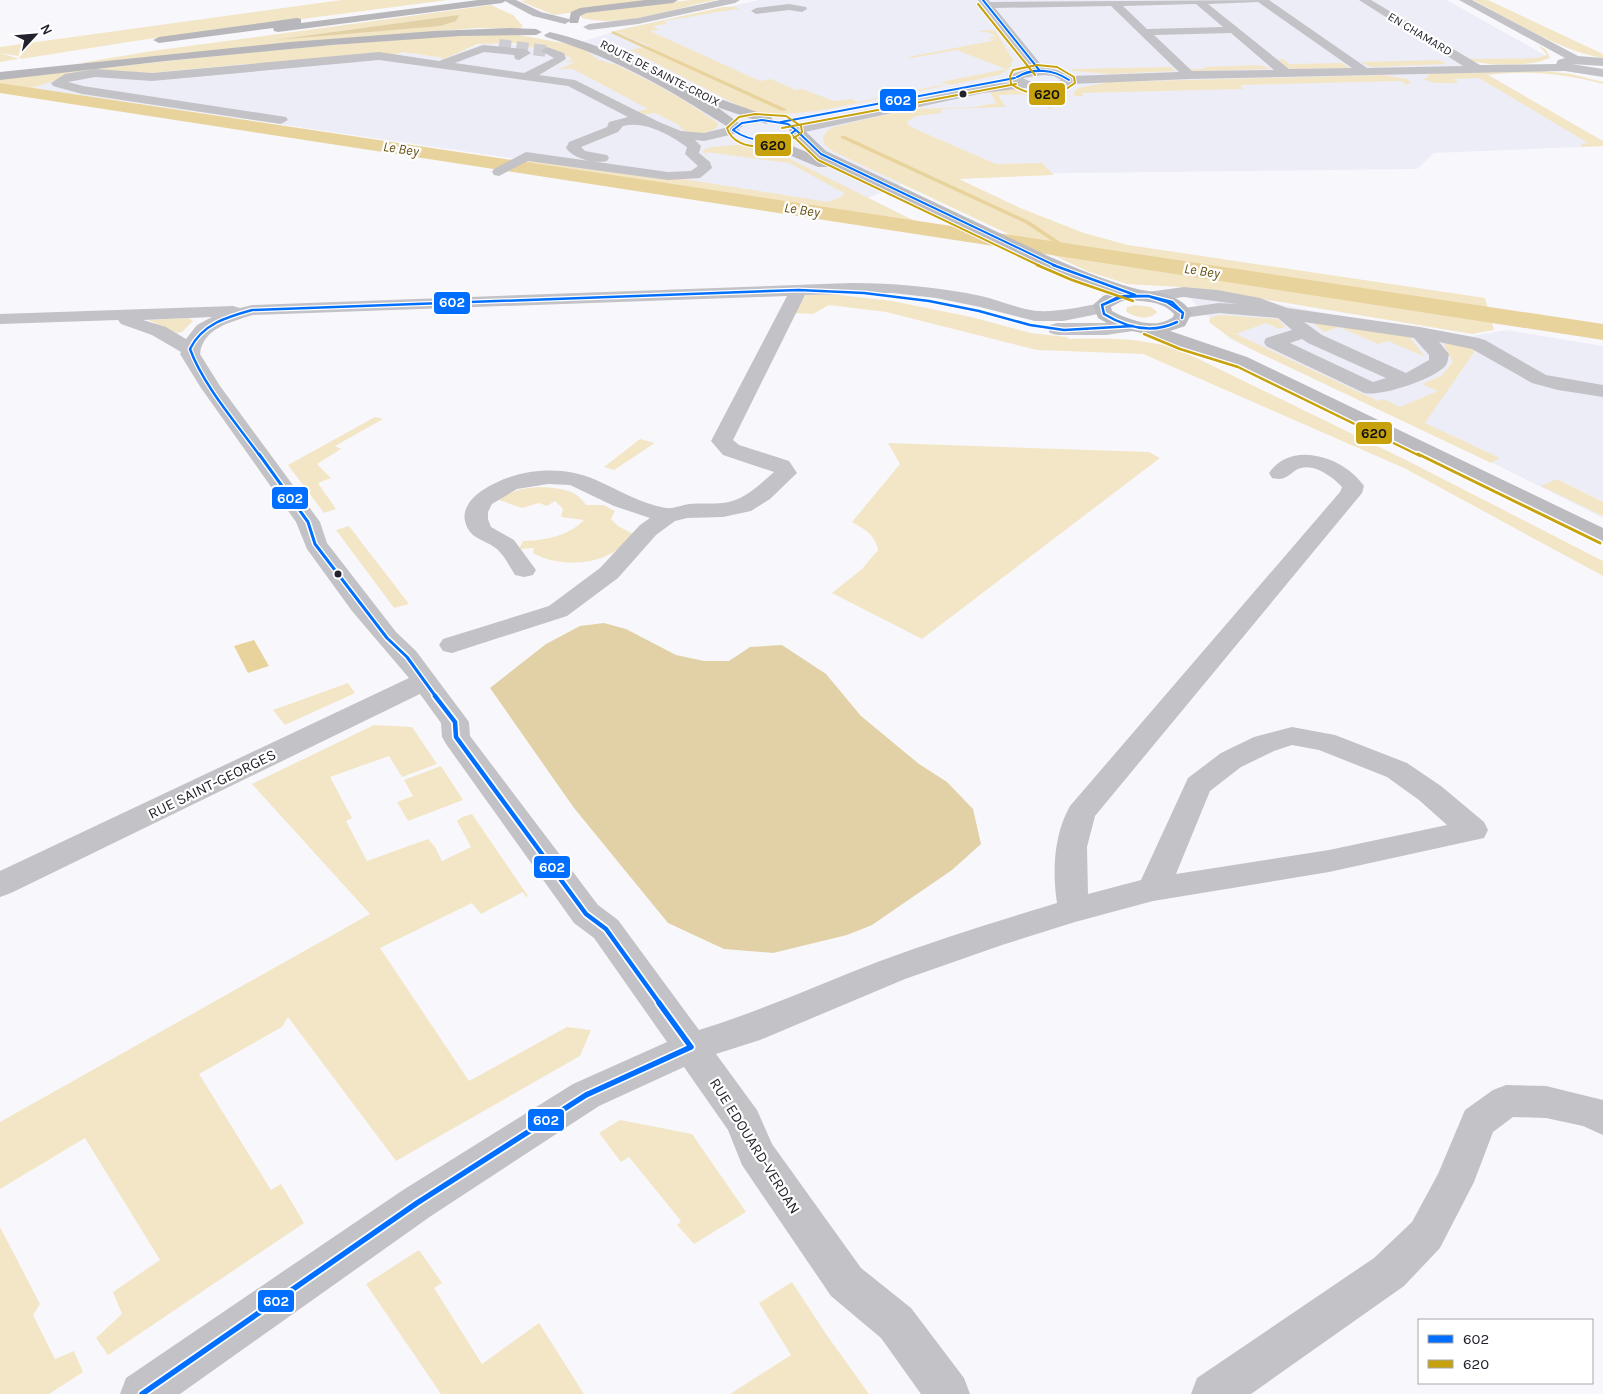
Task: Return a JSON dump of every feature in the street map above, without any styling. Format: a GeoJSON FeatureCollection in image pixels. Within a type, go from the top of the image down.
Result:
{"type":"FeatureCollection","features":[{"type":"Feature","properties":{"kind":"highway"},"geometry":{"type":"LineString","coordinates":[[0,69],[148,45],[453,3],[502,0]]}},
{"type":"Feature","properties":{"kind":"highway"},"geometry":{"type":"LineString","coordinates":[[569,21],[575,14],[584,10],[673,0]]}},
{"type":"Feature","properties":{"kind":"highway"},"geometry":{"type":"LineString","coordinates":[[0,76],[161,58],[465,32],[535,30]]}},
{"type":"Feature","properties":{"kind":"main road","name":"ROUTE DE SAINTE-CROIX"},"geometry":{"type":"LineString","coordinates":[[491,0],[524,16],[535,30],[580,44],[625,63],[694,100],[735,128],[741,136],[749,139]]}},
{"type":"Feature","properties":{"kind":"main road","name":"ROUTE DE SAINTE-CROIX"},"geometry":{"type":"LineString","coordinates":[[508,0],[537,14],[584,23],[594,39],[689,89],[735,110],[766,120]]}},
{"type":"Feature","properties":{"kind":"main road","name":"ROUTE DE SAINTE-CROIX"},"geometry":{"type":"LineString","coordinates":[[535,30],[545,23],[569,21]]}},
{"type":"Feature","properties":{"kind":"main road","name":"ROUTE DE SAINTE-CROIX"},"geometry":{"type":"LineString","coordinates":[[550,35],[577,33],[588,27]]}},
{"type":"Feature","properties":{"kind":"main road"},"geometry":{"type":"LineString","coordinates":[[735,128],[748,122],[766,120],[788,124],[821,154],[1042,260],[1074,274],[1173,303],[1182,316],[1240,360]]}},
{"type":"Feature","properties":{"kind":"main road"},"geometry":{"type":"LineString","coordinates":[[749,139],[783,138],[796,130]]}},
{"type":"Feature","properties":{"kind":"main road"},"geometry":{"type":"LineString","coordinates":[[765,140],[827,166],[1071,286],[1102,307],[1104,314],[1110,319],[1240,360],[1603,537]]}},
{"type":"Feature","properties":{"kind":"main road"},"geometry":{"type":"LineString","coordinates":[[1102,307],[1106,302],[1118,296],[1144,296]]}},
{"type":"Feature","properties":{"kind":"main road"},"geometry":{"type":"LineString","coordinates":[[1139,327],[1168,326],[1182,316]]}},
{"type":"Feature","properties":{"kind":"street"},"geometry":{"type":"LineString","coordinates":[[588,27],[638,21],[735,0]]}},
{"type":"Feature","properties":{"kind":"street"},"geometry":{"type":"LineString","coordinates":[[985,2],[1255,0]]}},
{"type":"Feature","properties":{"kind":"street"},"geometry":{"type":"LineString","coordinates":[[1262,0],[1364,71]]}},
{"type":"Feature","properties":{"kind":"street"},"geometry":{"type":"LineString","coordinates":[[1464,0],[1570,63],[1579,71],[1603,73]]}},
{"type":"Feature","properties":{"kind":"street"},"geometry":{"type":"LineString","coordinates":[[1198,1],[1286,73]]}},
{"type":"Feature","properties":{"kind":"street"},"geometry":{"type":"LineString","coordinates":[[985,2],[1040,71]]}},
{"type":"Feature","properties":{"kind":"street"},"geometry":{"type":"LineString","coordinates":[[1113,2],[1189,75]]}},
{"type":"Feature","properties":{"kind":"street","name":"EN CHAMARD"},"geometry":{"type":"LineString","coordinates":[[1360,2],[1457,68]]}},
{"type":"Feature","properties":{"kind":"street","name":"EN CHAMARD"},"geometry":{"type":"LineString","coordinates":[[1360,2],[1476,68]]}},
{"type":"Feature","properties":{"kind":"street"},"geometry":{"type":"LineString","coordinates":[[756,11],[789,7],[802,8]]}},
{"type":"Feature","properties":{"kind":"street"},"geometry":{"type":"LineString","coordinates":[[1144,32],[1234,30]]}},
{"type":"Feature","properties":{"kind":"street"},"geometry":{"type":"LineString","coordinates":[[439,64],[476,46],[499,46]]}},
{"type":"Feature","properties":{"kind":"street"},"geometry":{"type":"LineString","coordinates":[[439,64],[483,48],[522,54],[550,65],[571,83],[596,97],[692,141],[735,128]]}},
{"type":"Feature","properties":{"kind":"street"},"geometry":{"type":"LineString","coordinates":[[281,120],[82,90],[57,83],[70,77],[96,73],[152,77],[371,55],[484,72],[550,65],[560,56],[547,51]]}},
{"type":"Feature","properties":{"kind":"street"},"geometry":{"type":"LineString","coordinates":[[1570,63],[1603,62]]}},
{"type":"Feature","properties":{"kind":"street","name":"EN CHAMARD"},"geometry":{"type":"LineString","coordinates":[[1069,80],[1476,68],[1570,63]]}},
{"type":"Feature","properties":{"kind":"street"},"geometry":{"type":"LineString","coordinates":[[550,65],[571,83]]}},
{"type":"Feature","properties":{"kind":"street"},"geometry":{"type":"LineString","coordinates":[[484,72],[496,66]]}},
{"type":"Feature","properties":{"kind":"street"},"geometry":{"type":"LineString","coordinates":[[780,122],[1019,81],[1049,86],[1064,84],[1069,80],[1060,74],[1040,71],[1022,73],[1019,81]]}},
{"type":"Feature","properties":{"kind":"street"},"geometry":{"type":"LineString","coordinates":[[420,74],[596,97]]}},
{"type":"Feature","properties":{"kind":"street"},"geometry":{"type":"LineString","coordinates":[[796,130],[1019,81]]}},
{"type":"Feature","properties":{"kind":"street"},"geometry":{"type":"LineString","coordinates":[[893,108],[977,105],[990,102],[983,89]]}},
{"type":"Feature","properties":{"kind":"street"},"geometry":{"type":"LineString","coordinates":[[580,158],[581,150],[598,140],[596,136],[613,127],[631,120],[651,123]]}},
{"type":"Feature","properties":{"kind":"street"},"geometry":{"type":"LineString","coordinates":[[636,134],[650,130],[651,123]]}},
{"type":"Feature","properties":{"kind":"street"},"geometry":{"type":"LineString","coordinates":[[580,158],[563,152],[563,144],[588,131],[613,127],[636,134],[692,141],[749,139]]}},
{"type":"Feature","properties":{"kind":"street"},"geometry":{"type":"LineString","coordinates":[[499,172],[524,157],[592,157],[649,165],[659,175],[682,176],[701,172],[706,166],[692,154],[692,141]]}},
{"type":"Feature","properties":{"kind":"street"},"geometry":{"type":"LineString","coordinates":[[0,319],[893,288],[936,293],[982,302],[1035,316],[1063,316],[1102,307]]}},
{"type":"Feature","properties":{"kind":"street"},"geometry":{"type":"LineString","coordinates":[[799,290],[864,293],[930,301],[1055,329],[1106,330],[1139,327]]}},
{"type":"Feature","properties":{"kind":"street"},"geometry":{"type":"LineString","coordinates":[[452,645],[558,611],[609,573],[648,530],[667,516],[687,511],[723,510],[742,506],[762,494],[786,473],[781,466],[731,450],[722,441],[799,290]]}},
{"type":"Feature","properties":{"kind":"street"},"geometry":{"type":"LineString","coordinates":[[1144,296],[1184,292],[1217,295],[1260,303],[1284,313],[1298,334],[1398,382],[1427,371],[1438,363],[1439,354],[1420,333]]}},
{"type":"Feature","properties":{"kind":"street"},"geometry":{"type":"LineString","coordinates":[[1182,316],[1219,308],[1284,313],[1420,333],[1478,344],[1539,378],[1558,384],[1603,391]]}},
{"type":"Feature","properties":{"kind":"street"},"geometry":{"type":"LineString","coordinates":[[103,315],[151,327],[190,349],[195,338],[210,326],[252,310]]}},
{"type":"Feature","properties":{"kind":"street","name":"RUE EDOUARD-VERDAN"},"geometry":{"type":"LineString","coordinates":[[190,349],[190,354],[211,388],[308,522],[315,544],[387,638],[407,657],[455,722],[456,737],[586,914],[606,929],[744,1122],[756,1153],[846,1282],[896,1323],[948,1394]]}},
{"type":"Feature","properties":{"kind":"street"},"geometry":{"type":"LineString","coordinates":[[1075,910],[1072,894],[1070,847],[1081,813],[1351,494],[1353,486],[1347,477],[1338,470],[1322,464],[1296,463],[1280,473]]}},
{"type":"Feature","properties":{"kind":"street"},"geometry":{"type":"LineString","coordinates":[[524,570],[505,544],[484,534],[477,525],[475,517],[477,508],[482,500],[505,486],[537,478],[570,479],[586,483],[615,499],[667,516]]}},
{"type":"Feature","properties":{"kind":"street","name":"RUE SAINT-GEORGES"},"geometry":{"type":"LineString","coordinates":[[0,885],[424,680]]}},
{"type":"Feature","properties":{"kind":"street"},"geometry":{"type":"LineString","coordinates":[[142,1394],[417,1203],[586,1095],[691,1048],[747,1030],[893,970],[992,935],[1075,910],[1153,889],[1329,861],[1473,830],[1430,792],[1397,770],[1324,742],[1292,736],[1264,744],[1231,760],[1198,785],[1153,889]]}},
{"type":"Feature","properties":{"kind":"street"},"geometry":{"type":"LineString","coordinates":[[1213,1394],[1389,1272],[1426,1235],[1454,1182],[1478,1122],[1506,1101],[1546,1102],[1592,1112],[1603,1119]]}},
{"type":"Feature","properties":{"kind":"shaded area"},"geometry":{"type":"Polygon","coordinates":[[[342,0],[448,0],[141,40],[21,59],[18,56],[1,53],[19,59],[0,62],[0,47],[342,0]]]}},
{"type":"Feature","properties":{"kind":"shaded area"},"geometry":{"type":"Polygon","coordinates":[[[662,0],[554,15],[520,1],[662,0]]]}},
{"type":"Feature","properties":{"kind":"shaded area"},"geometry":{"type":"Polygon","coordinates":[[[690,0],[717,0],[650,16],[615,21],[598,21],[582,18],[580,15],[586,12],[690,0]]]}},
{"type":"Feature","properties":{"kind":"shaded area"},"geometry":{"type":"Polygon","coordinates":[[[760,0],[1447,0],[1552,59],[1467,62],[1603,143],[1603,146],[1434,153],[1417,169],[923,175],[846,207],[32,88],[68,76],[151,73],[248,64],[395,55],[402,52],[444,58],[484,43],[514,44],[517,46],[555,50],[626,28],[760,0]]]}},
{"type":"Feature","properties":{"kind":"shaded area"},"geometry":{"type":"Polygon","coordinates":[[[1473,0],[1488,0],[1603,54],[1603,58],[1587,55],[1554,42],[1473,0]]]}},
{"type":"Feature","properties":{"kind":"shaded area"},"geometry":{"type":"Polygon","coordinates":[[[491,5],[513,15],[523,26],[520,29],[477,28],[80,63],[152,51],[491,5]]]}},
{"type":"Feature","properties":{"kind":"shaded area"},"geometry":{"type":"Polygon","coordinates":[[[723,7],[736,7],[743,12],[737,9],[664,21],[668,24],[653,26],[659,30],[650,31],[760,81],[771,79],[796,90],[802,89],[834,101],[851,99],[858,102],[941,85],[944,86],[818,111],[772,115],[758,113],[741,107],[630,50],[649,46],[619,33],[610,32],[723,7]]]}},
{"type":"Feature","properties":{"kind":"shaded area"},"geometry":{"type":"Polygon","coordinates":[[[459,15],[456,21],[440,26],[275,40],[459,15]]]}},
{"type":"Feature","properties":{"kind":"shaded area"},"geometry":{"type":"Polygon","coordinates":[[[995,31],[1013,60],[1010,68],[999,75],[950,85],[941,82],[1006,69],[956,50],[912,58],[908,57],[996,40],[987,38],[995,35],[986,32],[976,32],[995,31]]]}},
{"type":"Feature","properties":{"kind":"shaded area"},"geometry":{"type":"Polygon","coordinates":[[[487,33],[519,35],[574,45],[599,60],[617,65],[682,99],[718,123],[717,128],[708,132],[693,133],[680,128],[681,126],[655,113],[641,115],[638,111],[648,109],[573,69],[558,69],[574,63],[564,61],[574,61],[569,59],[571,58],[555,50],[515,46],[517,44],[513,43],[478,44],[439,61],[443,58],[402,52],[395,55],[249,66],[247,64],[151,73],[68,76],[32,88],[0,83],[0,79],[292,48],[487,33]]]}},
{"type":"Feature","properties":{"kind":"shaded area"},"geometry":{"type":"Polygon","coordinates":[[[1538,45],[1545,49],[1550,57],[1534,63],[1510,65],[1475,62],[1468,59],[1537,58],[1547,55],[1538,45]]]}},
{"type":"Feature","properties":{"kind":"shaded area"},"geometry":{"type":"Polygon","coordinates":[[[1283,59],[1289,64],[1342,63],[1349,68],[1293,69],[1288,68],[1278,60],[1283,59]]]}},
{"type":"Feature","properties":{"kind":"shaded area"},"geometry":{"type":"Polygon","coordinates":[[[1439,60],[1446,64],[1374,67],[1361,62],[1439,60]]]}},
{"type":"Feature","properties":{"kind":"shaded area"},"geometry":{"type":"Polygon","coordinates":[[[1259,65],[1272,69],[1192,71],[1190,69],[1205,69],[1204,67],[1259,65]]]}},
{"type":"Feature","properties":{"kind":"shaded area"},"geometry":{"type":"Polygon","coordinates":[[[1171,67],[1175,71],[1110,74],[1073,71],[1071,69],[1171,67]]]}},
{"type":"Feature","properties":{"kind":"shaded area"},"geometry":{"type":"Polygon","coordinates":[[[1543,71],[1571,74],[1603,82],[1603,84],[1546,74],[1488,75],[1603,141],[1603,146],[1581,147],[1581,144],[1588,143],[1479,78],[1453,79],[1459,83],[1434,83],[1423,79],[1427,78],[1429,74],[1435,73],[1543,71]]]}},
{"type":"Feature","properties":{"kind":"shaded area"},"geometry":{"type":"Polygon","coordinates":[[[1383,75],[1407,79],[1411,83],[1406,85],[1401,81],[1240,85],[1243,89],[1082,93],[1084,96],[1074,96],[1074,92],[1078,88],[1109,82],[1383,75]]]}},
{"type":"Feature","properties":{"kind":"shaded area"},"geometry":{"type":"Polygon","coordinates":[[[1015,89],[1043,96],[1053,109],[1049,109],[1040,97],[1028,97],[1026,94],[998,95],[1006,107],[941,109],[942,113],[916,116],[908,121],[907,124],[996,164],[1042,163],[1054,175],[959,179],[1020,208],[1084,233],[1128,245],[1485,298],[1494,330],[1472,334],[1196,288],[1127,284],[1087,271],[834,152],[824,144],[823,137],[833,127],[910,109],[974,107],[996,103],[990,92],[1015,89]]]}},
{"type":"Feature","properties":{"kind":"shaded area"},"geometry":{"type":"Polygon","coordinates":[[[755,146],[772,150],[927,227],[517,165],[527,159],[677,178],[828,202],[841,197],[844,193],[789,163],[706,152],[707,156],[702,151],[711,147],[755,146]]]}},
{"type":"Feature","properties":{"kind":"shaded area"},"geometry":{"type":"Polygon","coordinates":[[[1184,292],[1236,296],[1340,316],[1472,336],[1506,330],[1603,346],[1603,518],[1497,465],[1230,339],[1184,292]]]}},
{"type":"Feature","properties":{"kind":"shaded area"},"geometry":{"type":"Polygon","coordinates":[[[831,294],[892,301],[971,317],[1031,333],[1067,337],[1069,339],[1137,341],[1178,349],[1408,461],[1603,561],[1603,576],[1404,468],[1143,354],[1037,350],[886,312],[829,305],[813,314],[793,313],[806,295],[831,294]]]}},
{"type":"Feature","properties":{"kind":"shaded area"},"geometry":{"type":"Polygon","coordinates":[[[1135,305],[1151,307],[1157,312],[1150,317],[1142,318],[1126,311],[1127,307],[1135,305]]]}},
{"type":"Feature","properties":{"kind":"shaded area"},"geometry":{"type":"Polygon","coordinates":[[[1218,315],[1278,319],[1285,327],[1279,329],[1266,323],[1236,334],[1378,401],[1383,399],[1400,407],[1438,391],[1422,384],[1441,376],[1453,362],[1442,341],[1466,345],[1475,351],[1425,423],[1500,458],[1491,463],[1251,349],[1229,337],[1209,322],[1210,318],[1218,315]]]}},
{"type":"Feature","properties":{"kind":"shaded area"},"geometry":{"type":"Polygon","coordinates":[[[189,318],[193,321],[182,332],[177,333],[148,320],[189,318]]]}},
{"type":"Feature","properties":{"kind":"shaded area"},"geometry":{"type":"Polygon","coordinates":[[[1312,322],[1409,336],[1425,357],[1388,341],[1378,344],[1339,327],[1324,332],[1312,322]]]}},
{"type":"Feature","properties":{"kind":"shaded area"},"geometry":{"type":"Polygon","coordinates":[[[375,417],[383,419],[335,446],[341,449],[317,464],[331,478],[318,483],[336,509],[324,513],[288,465],[375,417]]]}},
{"type":"Feature","properties":{"kind":"shaded area"},"geometry":{"type":"Polygon","coordinates":[[[640,439],[655,443],[614,470],[604,467],[640,439]]]}},
{"type":"Feature","properties":{"kind":"shaded area"},"geometry":{"type":"Polygon","coordinates":[[[888,443],[1149,452],[1160,458],[922,639],[832,593],[862,569],[878,550],[872,536],[852,522],[900,464],[888,443]]]}},
{"type":"Feature","properties":{"kind":"shaded area"},"geometry":{"type":"Polygon","coordinates":[[[1557,479],[1603,502],[1603,516],[1541,486],[1557,479]]]}},
{"type":"Feature","properties":{"kind":"shaded area"},"geometry":{"type":"Polygon","coordinates":[[[538,487],[571,492],[582,499],[586,505],[604,505],[615,511],[611,519],[618,526],[633,534],[613,552],[587,562],[558,562],[533,553],[534,548],[519,549],[523,541],[539,540],[563,534],[584,520],[561,517],[563,509],[555,501],[547,506],[539,503],[522,508],[496,499],[521,489],[538,487]]]}},
{"type":"Feature","properties":{"kind":"shaded area"},"geometry":{"type":"Polygon","coordinates":[[[349,526],[409,604],[394,608],[336,530],[349,526]]]}},
{"type":"Feature","properties":{"kind":"shaded area"},"geometry":{"type":"Polygon","coordinates":[[[604,623],[626,629],[676,655],[704,661],[729,661],[750,647],[782,645],[826,674],[861,716],[919,764],[947,782],[973,809],[981,844],[952,870],[872,925],[847,935],[773,953],[724,949],[668,923],[574,808],[490,688],[546,644],[580,626],[604,623]]]}},
{"type":"Feature","properties":{"kind":"shaded area"},"geometry":{"type":"Polygon","coordinates":[[[254,640],[269,666],[248,673],[234,646],[254,640]]]}},
{"type":"Feature","properties":{"kind":"shaded area"},"geometry":{"type":"Polygon","coordinates":[[[348,683],[355,693],[285,725],[273,710],[348,683]]]}},
{"type":"Feature","properties":{"kind":"shaded area"},"geometry":{"type":"Polygon","coordinates":[[[374,725],[412,727],[437,764],[402,777],[389,756],[330,777],[352,818],[346,821],[367,861],[428,839],[435,847],[442,861],[471,847],[457,821],[462,817],[472,814],[528,896],[526,897],[523,892],[481,914],[472,903],[380,948],[469,1081],[567,1027],[591,1030],[580,1056],[396,1161],[288,1017],[282,1027],[199,1074],[271,1190],[281,1184],[304,1223],[108,1355],[96,1338],[122,1314],[113,1292],[160,1260],[85,1138],[0,1189],[0,1122],[370,914],[252,784],[374,725]]]}},
{"type":"Feature","properties":{"kind":"shaded area"},"geometry":{"type":"Polygon","coordinates":[[[441,766],[463,800],[408,821],[397,802],[413,796],[404,780],[441,766]]]}},
{"type":"Feature","properties":{"kind":"shaded area"},"geometry":{"type":"Polygon","coordinates":[[[620,1120],[692,1134],[746,1212],[694,1244],[677,1225],[681,1221],[629,1157],[621,1162],[599,1133],[620,1120]]]}},
{"type":"Feature","properties":{"kind":"shaded area"},"geometry":{"type":"Polygon","coordinates":[[[0,1227],[40,1304],[33,1315],[55,1359],[74,1351],[83,1372],[49,1394],[0,1394],[0,1227]]]}},
{"type":"Feature","properties":{"kind":"shaded area"},"geometry":{"type":"Polygon","coordinates":[[[419,1250],[442,1283],[434,1288],[482,1364],[539,1323],[584,1394],[441,1394],[366,1284],[419,1250]]]}},
{"type":"Feature","properties":{"kind":"shaded area"},"geometry":{"type":"Polygon","coordinates":[[[792,1282],[869,1394],[730,1394],[791,1355],[759,1303],[792,1282]]]}},
{"type":"Feature","properties":{"kind":"waterway"},"geometry":{"type":"LineString","coordinates":[[613,32],[784,110]]}},
{"type":"Feature","properties":{"kind":"waterway","name":"Le Bey"},"geometry":{"type":"LineString","coordinates":[[0,88],[1603,332]]}},
{"type":"Feature","properties":{"kind":"waterway"},"geometry":{"type":"LineString","coordinates":[[843,137],[1027,222],[1069,250]]}},
{"type":"Feature","properties":{"kind":"tunnel"},"geometry":{"type":"LineString","coordinates":[[499,45],[547,51]]}},
{"type":"Feature","properties":{"kind":"transit line","name":"602"},"geometry":{"type":"LineString","coordinates":[[983,0],[1040,71]]}},
{"type":"Feature","properties":{"kind":"transit line","name":"620"},"geometry":{"type":"LineString","coordinates":[[978,4],[1035,75]]}},
{"type":"Feature","properties":{"kind":"transit line","name":"620"},"geometry":{"type":"LineString","coordinates":[[1037,65],[1047,65],[1061,69],[1074,77],[1075,83],[1069,88],[1052,94],[1034,94],[1018,89],[1011,84],[1010,76],[1013,70],[1037,65]]}},
{"type":"Feature","properties":{"kind":"transit line","name":"602"},"geometry":{"type":"LineString","coordinates":[[1017,77],[1028,71],[1043,70],[1058,74],[1069,80]]}},
{"type":"Feature","properties":{"kind":"transit line","name":"602"},"geometry":{"type":"LineString","coordinates":[[1017,77],[1029,72],[1043,71],[1063,76],[1069,80]]}},
{"type":"Feature","properties":{"kind":"transit line","name":"602"},"geometry":{"type":"LineString","coordinates":[[781,122],[1015,78]]}},
{"type":"Feature","properties":{"kind":"transit line","name":"620"},"geometry":{"type":"LineString","coordinates":[[782,128],[1016,84]]}},
{"type":"Feature","properties":{"kind":"transit line","name":"620"},"geometry":{"type":"LineString","coordinates":[[755,114],[786,116],[797,122],[801,126],[802,132],[796,138],[786,142],[760,146],[737,142],[729,136],[727,128],[739,117],[755,114]]}},
{"type":"Feature","properties":{"kind":"transit line","name":"602"},"geometry":{"type":"LineString","coordinates":[[762,120],[788,124],[796,130],[791,135],[774,140],[746,137],[733,130],[742,123],[762,120]]}},
{"type":"Feature","properties":{"kind":"transit line","name":"602"},"geometry":{"type":"LineString","coordinates":[[796,130],[821,154],[1042,260],[1074,274],[1135,295]]}},
{"type":"Feature","properties":{"kind":"transit line","name":"620"},"geometry":{"type":"LineString","coordinates":[[792,135],[818,160],[1039,266],[1072,280],[1133,301]]}},
{"type":"Feature","properties":{"kind":"transit line","name":"602"},"geometry":{"type":"LineString","coordinates":[[691,1047],[606,929],[586,914],[456,737],[455,722],[407,657],[387,638],[315,544],[308,522],[222,404],[194,360],[190,349],[194,340],[200,333],[216,323],[252,310],[799,290],[864,293],[929,301],[979,311],[1030,325],[1064,330],[1133,326]]}},
{"type":"Feature","properties":{"kind":"transit line","name":"602"},"geometry":{"type":"LineString","coordinates":[[1102,305],[1124,296],[1148,296]]}},
{"type":"Feature","properties":{"kind":"transit line","name":"602"},"geometry":{"type":"LineString","coordinates":[[1102,305],[1118,297],[1148,296]]}},
{"type":"Feature","properties":{"kind":"transit line","name":"602"},"geometry":{"type":"LineString","coordinates":[[1148,296],[1172,302],[1183,313],[1182,318]]}},
{"type":"Feature","properties":{"kind":"transit line","name":"602"},"geometry":{"type":"LineString","coordinates":[[1148,296],[1163,300],[1179,309],[1183,313],[1182,318]]}},
{"type":"Feature","properties":{"kind":"transit line","name":"602"},"geometry":{"type":"LineString","coordinates":[[1102,305],[1104,314],[1130,326],[1149,329],[1168,326],[1177,322]]}},
{"type":"Feature","properties":{"kind":"transit line","name":"620"},"geometry":{"type":"LineString","coordinates":[[1144,334],[1180,349],[1238,367],[1600,543]]}},
{"type":"Feature","properties":{"kind":"transit line","name":"602"},"geometry":{"type":"LineString","coordinates":[[142,1394],[417,1203],[586,1095],[691,1047]]}}]}
